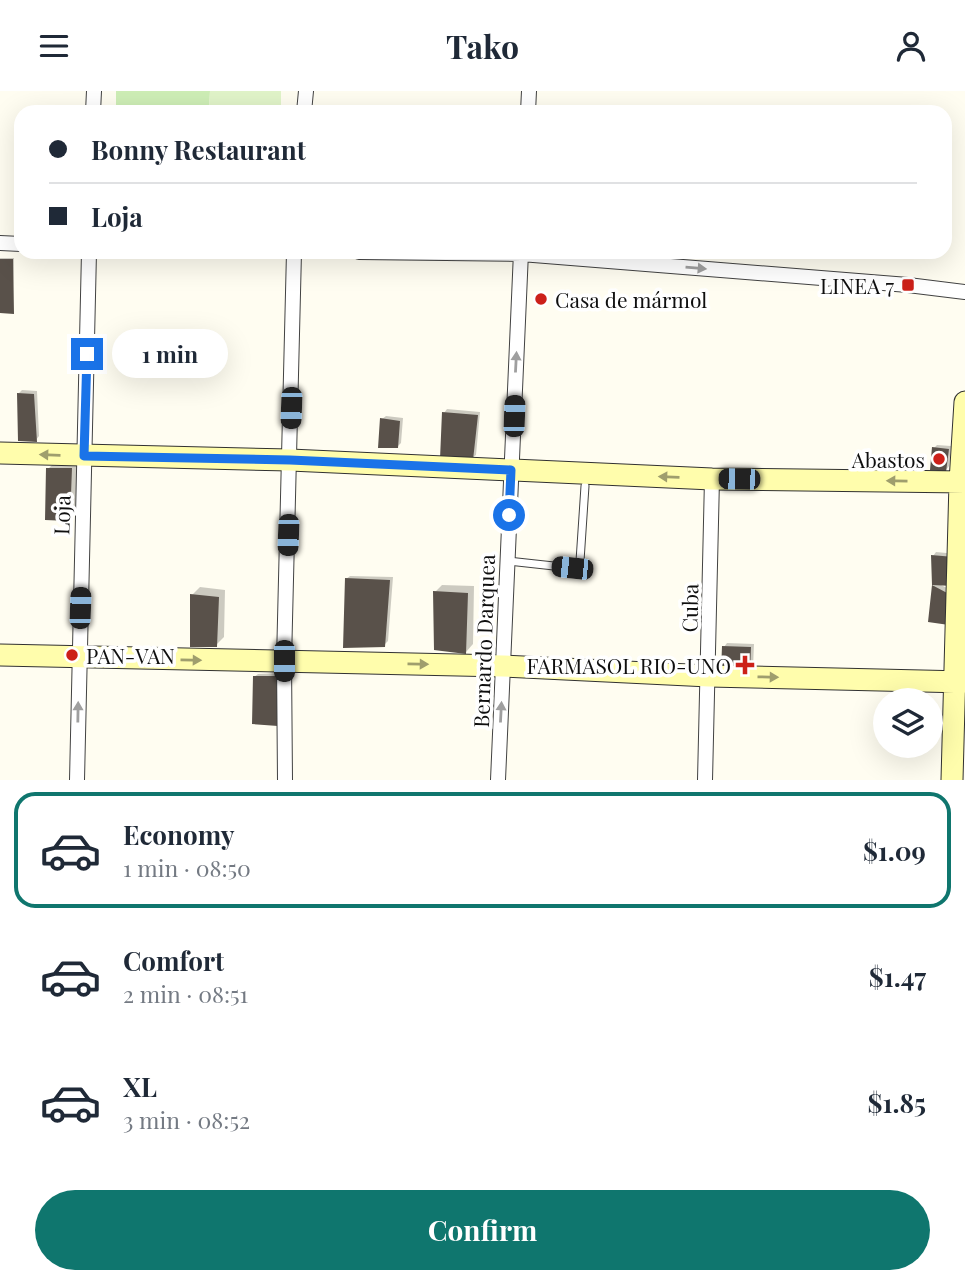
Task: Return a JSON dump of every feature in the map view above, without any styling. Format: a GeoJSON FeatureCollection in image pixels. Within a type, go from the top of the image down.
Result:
{"type":"FeatureCollection","features":[{"type":"Feature","properties":{"kind":"main road"},"geometry":{"type":"LineString","coordinates":[[952,780],[960,682],[965,403]]}},
{"type":"Feature","properties":{"kind":"main road"},"geometry":{"type":"LineString","coordinates":[[0,453],[290,460],[712,479],[962,482]]}},
{"type":"Feature","properties":{"kind":"main road"},"geometry":{"type":"LineString","coordinates":[[0,655],[503,666],[709,676],[960,682]]}},
{"type":"Feature","properties":{"kind":"street","name":"Loja"},"geometry":{"type":"LineString","coordinates":[[77,780],[89,259]]}},
{"type":"Feature","properties":{"kind":"street"},"geometry":{"type":"LineString","coordinates":[[285,780],[284,661],[295,259]]}},
{"type":"Feature","properties":{"kind":"street","name":"Bernardo Darquea"},"geometry":{"type":"LineString","coordinates":[[498,780],[521,259]]}},
{"type":"Feature","properties":{"kind":"street"},"geometry":{"type":"LineString","coordinates":[[594,259],[965,292]]}},
{"type":"Feature","properties":{"kind":"street","name":"Cuba"},"geometry":{"type":"LineString","coordinates":[[705,780],[712,479]]}},
{"type":"Feature","properties":{"kind":"lane"},"geometry":{"type":"LineString","coordinates":[[508,561],[572,568],[576,566],[580,561],[585,485]]}},
{"type":"Feature","properties":{"kind":"green space"},"geometry":{"type":"Polygon","coordinates":[[[116,91],[210,91],[209,105],[116,105],[116,91]]]}},
{"type":"Feature","properties":{"kind":"green space"},"geometry":{"type":"Polygon","coordinates":[[[210,91],[281,91],[281,105],[209,105],[210,91]]]}},
{"type":"Feature","properties":{"kind":"building"},"geometry":{"type":"Polygon","coordinates":[[[0,259],[13,259],[14,314],[0,313],[0,259]]]}},
{"type":"Feature","properties":{"kind":"building"},"geometry":{"type":"Polygon","coordinates":[[[17,393],[34,394],[37,442],[18,441],[17,393]]]}},
{"type":"Feature","properties":{"kind":"building"},"geometry":{"type":"Polygon","coordinates":[[[442,412],[478,415],[473,460],[440,459],[442,412]]]}},
{"type":"Feature","properties":{"kind":"building"},"geometry":{"type":"Polygon","coordinates":[[[380,418],[400,421],[398,448],[378,448],[380,418]]]}},
{"type":"Feature","properties":{"kind":"building","name":"Abastos"},"geometry":{"type":"Polygon","coordinates":[[[932,447],[949,449],[946,472],[930,470],[932,447]]]}},
{"type":"Feature","properties":{"kind":"building"},"geometry":{"type":"Polygon","coordinates":[[[46,468],[72,468],[70,521],[45,520],[46,468]]]}},
{"type":"Feature","properties":{"kind":"building"},"geometry":{"type":"Polygon","coordinates":[[[931,555],[954,557],[953,586],[932,585],[931,555]]]}},
{"type":"Feature","properties":{"kind":"building"},"geometry":{"type":"Polygon","coordinates":[[[345,578],[390,580],[385,647],[343,648],[345,578]]]}},
{"type":"Feature","properties":{"kind":"building"},"geometry":{"type":"Polygon","coordinates":[[[932,585],[949,594],[949,625],[928,622],[932,585]]]}},
{"type":"Feature","properties":{"kind":"building"},"geometry":{"type":"Polygon","coordinates":[[[433,591],[468,593],[466,654],[434,650],[433,591]]]}},
{"type":"Feature","properties":{"kind":"building"},"geometry":{"type":"Polygon","coordinates":[[[190,594],[219,597],[217,647],[190,647],[190,594]]]}},
{"type":"Feature","properties":{"kind":"building"},"geometry":{"type":"Polygon","coordinates":[[[722,646],[751,647],[750,673],[721,672],[722,646]]]}},
{"type":"Feature","properties":{"kind":"building"},"geometry":{"type":"Polygon","coordinates":[[[253,676],[278,676],[278,726],[252,724],[253,676]]]}},
{"type":"Feature","properties":{"kind":"place","name":"LINEA 7"},"geometry":{"type":"Point","coordinates":[908,285]}},
{"type":"Feature","properties":{"kind":"place","name":"Casa de mármol"},"geometry":{"type":"Point","coordinates":[541,299]}},
{"type":"Feature","properties":{"kind":"place","name":"Abastos"},"geometry":{"type":"Point","coordinates":[939,459]}},
{"type":"Feature","properties":{"kind":"place","name":"PAN-VAN"},"geometry":{"type":"Point","coordinates":[72,655]}},
{"type":"Feature","properties":{"kind":"place","name":"FARMASOL RIO-UNO"},"geometry":{"type":"Point","coordinates":[745,665]}},
{"type":"Feature","properties":{"kind":"route"},"geometry":{"type":"LineString","coordinates":[[87,354],[84,456],[290,460],[511,470],[509,515]]}}]}
